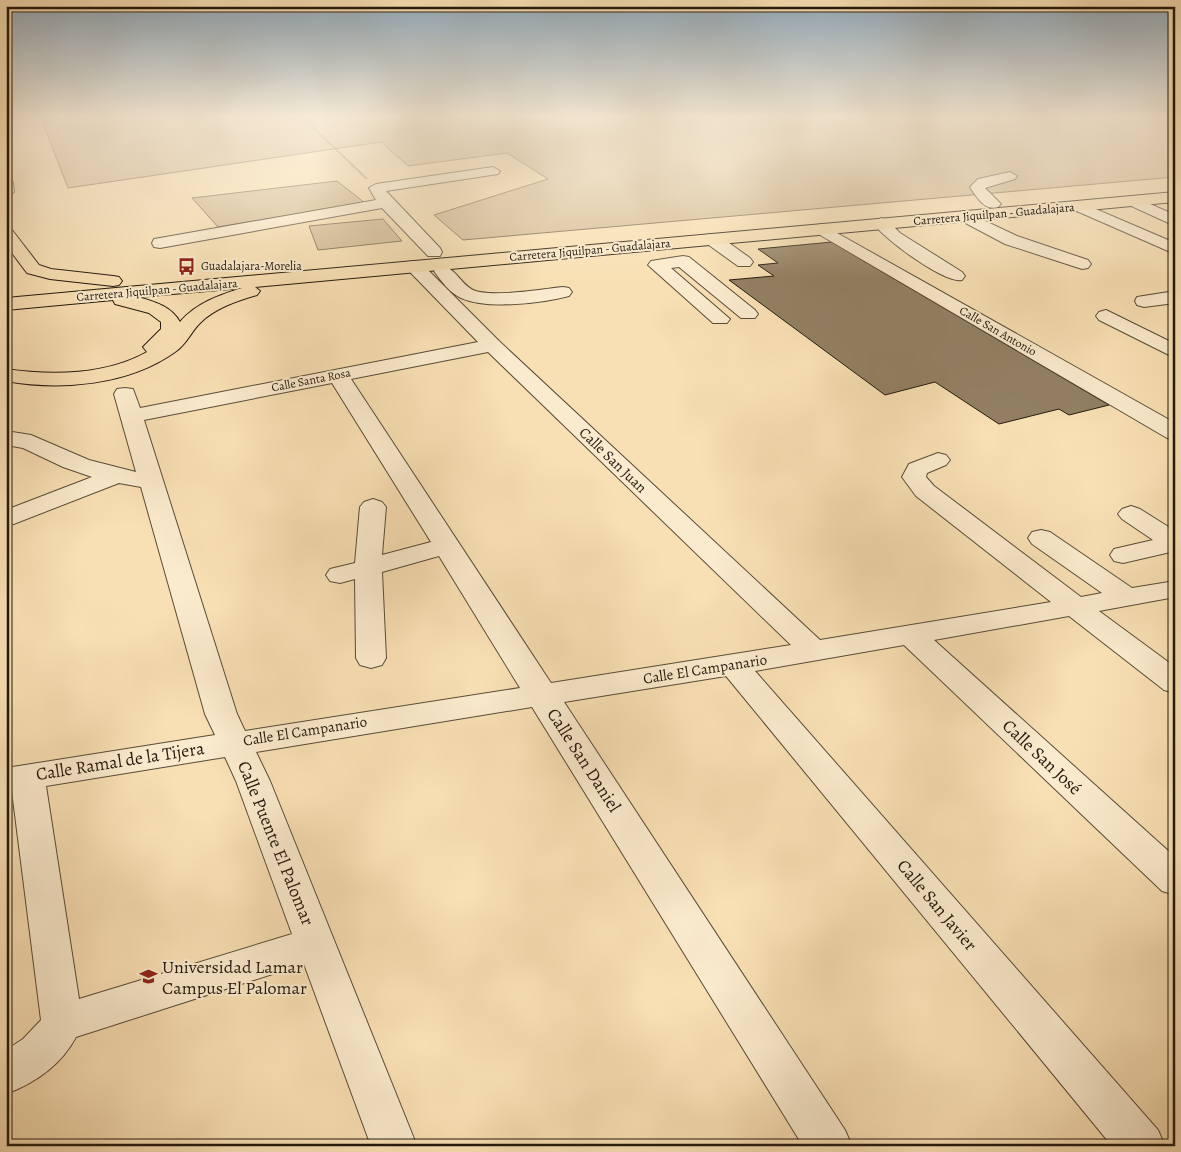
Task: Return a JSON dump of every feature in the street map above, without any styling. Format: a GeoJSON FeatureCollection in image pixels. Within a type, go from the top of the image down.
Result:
{"type":"FeatureCollection","features":[{"type":"Feature","properties":{"kind":"highway","name":"Carretera Jiquilpan - Guadalajara"},"geometry":{"type":"LineString","coordinates":[[6,304],[302,276],[429,261],[1000,208],[1175,187]]}},
{"type":"Feature","properties":{"kind":"highway","name":"Carretera Jiquilpan - Guadalajara"},"geometry":{"type":"LineString","coordinates":[[6,290],[429,261],[712,239],[964,216],[1000,208],[1077,206],[1151,199],[1175,199]]}},
{"type":"Feature","properties":{"kind":"highway"},"geometry":{"type":"LineString","coordinates":[[6,233],[33,269],[81,279],[125,282]]}},
{"type":"Feature","properties":{"kind":"highway"},"geometry":{"type":"LineString","coordinates":[[6,375],[39,379],[67,378],[100,373],[133,364],[157,355],[173,344],[192,320],[209,307],[257,289],[302,276]]}},
{"type":"Feature","properties":{"kind":"highway"},"geometry":{"type":"LineString","coordinates":[[6,363],[43,371],[96,368],[147,350],[164,339],[172,328],[166,314],[144,304],[117,299],[70,298]]}},
{"type":"Feature","properties":{"kind":"street"},"geometry":{"type":"LineString","coordinates":[[488,172],[376,188],[429,261],[469,295],[488,298],[563,292]]}},
{"type":"Feature","properties":{"kind":"street"},"geometry":{"type":"LineString","coordinates":[[1010,176],[983,182],[977,186],[1024,230],[1030,246]]}},
{"type":"Feature","properties":{"kind":"street"},"geometry":{"type":"LineString","coordinates":[[6,182],[6,192]]}},
{"type":"Feature","properties":{"kind":"street"},"geometry":{"type":"LineString","coordinates":[[1132,201],[1175,221]]}},
{"type":"Feature","properties":{"kind":"street"},"geometry":{"type":"LineString","coordinates":[[160,243],[386,203]]}},
{"type":"Feature","properties":{"kind":"street"},"geometry":{"type":"LineString","coordinates":[[1077,206],[1175,249]]}},
{"type":"Feature","properties":{"kind":"street"},"geometry":{"type":"LineString","coordinates":[[964,216],[1011,240],[1082,264]]}},
{"type":"Feature","properties":{"kind":"street"},"geometry":{"type":"LineString","coordinates":[[881,223],[894,237],[956,276]]}},
{"type":"Feature","properties":{"kind":"street","name":"Calle San Antonio"},"geometry":{"type":"LineString","coordinates":[[821,228],[1175,433]]}},
{"type":"Feature","properties":{"kind":"street"},"geometry":{"type":"LineString","coordinates":[[712,239],[744,262]]}},
{"type":"Feature","properties":{"kind":"street"},"geometry":{"type":"LineString","coordinates":[[650,244],[672,262]]}},
{"type":"Feature","properties":{"kind":"street","name":"Calle San Juan"},"geometry":{"type":"LineString","coordinates":[[429,261],[492,345],[814,651]]}},
{"type":"Feature","properties":{"kind":"street"},"geometry":{"type":"LineString","coordinates":[[720,319],[657,265],[683,261],[748,314]]}},
{"type":"Feature","properties":{"kind":"street"},"geometry":{"type":"LineString","coordinates":[[1144,301],[1175,297]]}},
{"type":"Feature","properties":{"kind":"street"},"geometry":{"type":"LineString","coordinates":[[1106,316],[1175,352]]}},
{"type":"Feature","properties":{"kind":"street","name":"Calle Santa Rosa"},"geometry":{"type":"LineString","coordinates":[[128,405],[338,374],[492,345]]}},
{"type":"Feature","properties":{"kind":"street","name":"Calle San Daniel"},"geometry":{"type":"LineString","coordinates":[[338,374],[830,1146]]}},
{"type":"Feature","properties":{"kind":"street","name":"Calle Puente El Palomar"},"geometry":{"type":"LineString","coordinates":[[128,405],[221,714],[253,782],[394,1146]]}},
{"type":"Feature","properties":{"kind":"street"},"geometry":{"type":"LineString","coordinates":[[6,438],[14,438],[40,447],[70,462],[113,477],[150,481]]}},
{"type":"Feature","properties":{"kind":"street"},"geometry":{"type":"LineString","coordinates":[[938,460],[917,470],[914,477],[925,492],[1175,683]]}},
{"type":"Feature","properties":{"kind":"street"},"geometry":{"type":"LineString","coordinates":[[6,519],[113,477]]}},
{"type":"Feature","properties":{"kind":"street"},"geometry":{"type":"LineString","coordinates":[[371,658],[368,568],[372,507]]}},
{"type":"Feature","properties":{"kind":"street"},"geometry":{"type":"LineString","coordinates":[[1123,555],[1175,543],[1131,514]]}},
{"type":"Feature","properties":{"kind":"street"},"geometry":{"type":"LineString","coordinates":[[1041,538],[1127,597]]}},
{"type":"Feature","properties":{"kind":"street"},"geometry":{"type":"LineString","coordinates":[[340,575],[447,546]]}},
{"type":"Feature","properties":{"kind":"street","name":"Calle El Campanario"},"geometry":{"type":"LineString","coordinates":[[235,742],[732,665],[1175,589]]}},
{"type":"Feature","properties":{"kind":"street","name":"Calle San José"},"geometry":{"type":"LineString","coordinates":[[910,634],[1175,880]]}},
{"type":"Feature","properties":{"kind":"street","name":"Calle San Javier"},"geometry":{"type":"LineString","coordinates":[[732,665],[1142,1146]]}},
{"type":"Feature","properties":{"kind":"street","name":"Calle Ramal de la Tijera"},"geometry":{"type":"LineString","coordinates":[[17,778],[235,742]]}},
{"type":"Feature","properties":{"kind":"street"},"geometry":{"type":"LineString","coordinates":[[17,778],[62,1023]]}},
{"type":"Feature","properties":{"kind":"street"},"geometry":{"type":"LineString","coordinates":[[6,1074],[37,1055],[54,1036],[62,1023],[316,943]]}},
{"type":"Feature","properties":{"kind":"path"},"geometry":{"type":"LineString","coordinates":[[359,172],[376,188]]}},
{"type":"Feature","properties":{"kind":"shaded area"},"geometry":{"type":"Polygon","coordinates":[[[62,172],[179,172],[68,188],[62,172]]]}},
{"type":"Feature","properties":{"kind":"shaded area"},"geometry":{"type":"Polygon","coordinates":[[[537,172],[1175,172],[1175,177],[463,240],[434,215],[548,179],[537,172]]]}},
{"type":"Feature","properties":{"kind":"shaded area"},"geometry":{"type":"Polygon","coordinates":[[[337,181],[365,203],[218,227],[192,198],[337,181]]]}},
{"type":"Feature","properties":{"kind":"shaded area"},"geometry":{"type":"Polygon","coordinates":[[[383,219],[402,241],[318,250],[309,226],[383,219]]]}},
{"type":"Feature","properties":{"kind":"building"},"geometry":{"type":"Polygon","coordinates":[[[832,242],[1109,405],[1069,415],[1059,409],[999,424],[935,382],[885,395],[729,280],[774,276],[758,265],[778,263],[758,249],[832,242]]]}},
{"type":"Feature","properties":{"kind":"place","name":"Guadalajara-Morelia"},"geometry":{"type":"Point","coordinates":[187,266]}},
{"type":"Feature","properties":{"kind":"place","name":"Universidad Lamar Campus El Palomar"},"geometry":{"type":"Point","coordinates":[148,977]}}]}
